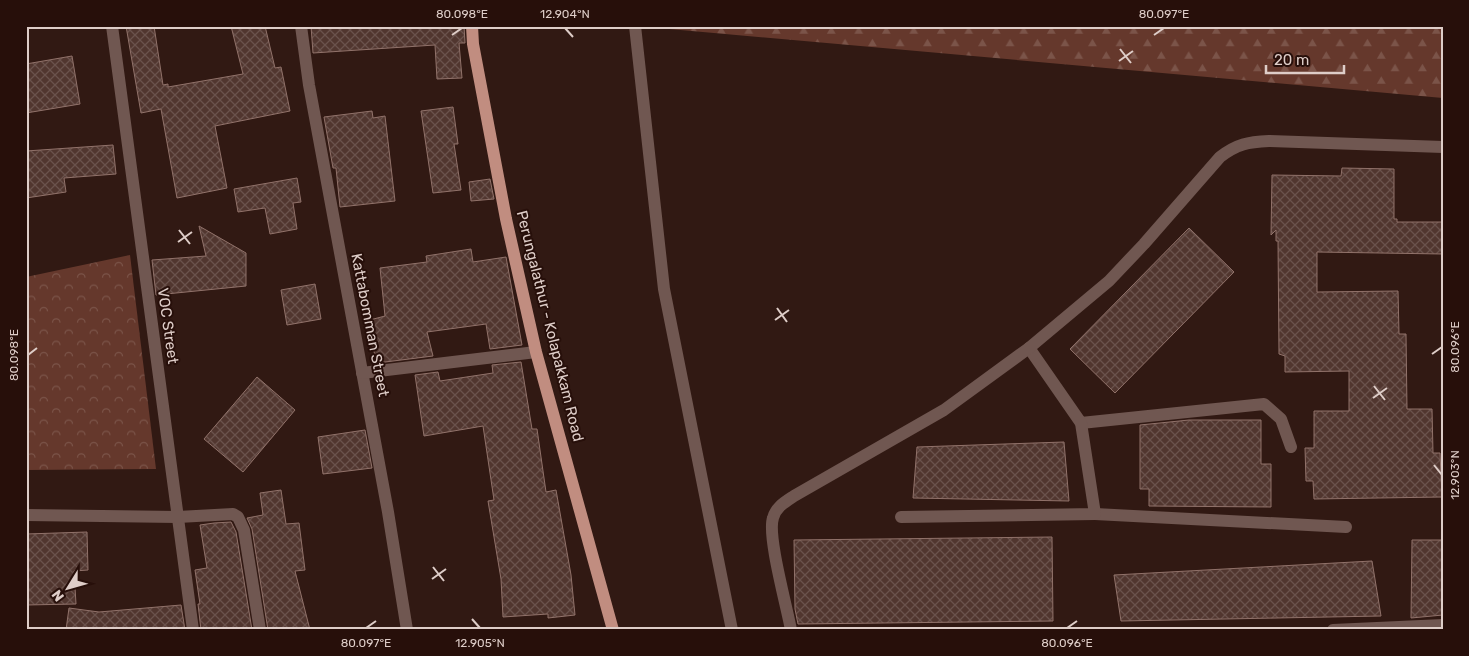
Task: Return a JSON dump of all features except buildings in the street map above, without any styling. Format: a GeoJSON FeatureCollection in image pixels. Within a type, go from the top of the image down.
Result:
{"type":"FeatureCollection","features":[{"type":"Feature","properties":{"kind":"main road","name":"Perungalathur - Kolapakkam Road"},"geometry":{"type":"LineString","coordinates":[[472,26],[506,219],[536,352],[613,630]]}},
{"type":"Feature","properties":{"kind":"street","name":"VOC Street"},"geometry":{"type":"LineString","coordinates":[[112,26],[193,630]]}},
{"type":"Feature","properties":{"kind":"street","name":"Kattabomman Street"},"geometry":{"type":"LineString","coordinates":[[301,26],[308,85],[388,512],[407,630]]}},
{"type":"Feature","properties":{"kind":"street"},"geometry":{"type":"LineString","coordinates":[[635,26],[664,289],[732,630]]}},
{"type":"Feature","properties":{"kind":"street"},"geometry":{"type":"LineString","coordinates":[[791,630],[772,536],[772,524],[776,510],[794,496],[944,410],[1029,348],[1109,281],[1220,157],[1232,148],[1251,142],[1269,141],[1443,147]]}},
{"type":"Feature","properties":{"kind":"street"},"geometry":{"type":"LineString","coordinates":[[1029,348],[1082,424],[1095,514]]}},
{"type":"Feature","properties":{"kind":"street"},"geometry":{"type":"LineString","coordinates":[[362,372],[536,352]]}},
{"type":"Feature","properties":{"kind":"street"},"geometry":{"type":"LineString","coordinates":[[1082,424],[1264,404],[1281,418],[1291,447]]}},
{"type":"Feature","properties":{"kind":"street"},"geometry":{"type":"LineString","coordinates":[[26,515],[178,517],[233,514],[238,517],[244,530],[260,630]]}},
{"type":"Feature","properties":{"kind":"street"},"geometry":{"type":"LineString","coordinates":[[901,517],[1095,514],[1346,527]]}},
{"type":"Feature","properties":{"kind":"street"},"geometry":{"type":"LineString","coordinates":[[1333,630],[1443,626]]}},
{"type":"Feature","properties":{"kind":"green space"},"geometry":{"type":"Polygon","coordinates":[[[636,26],[1443,26],[1443,98],[636,26]]]}},
{"type":"Feature","properties":{"kind":"green space"},"geometry":{"type":"Polygon","coordinates":[[[130,255],[156,469],[26,470],[26,277],[130,255]]]}}]}
